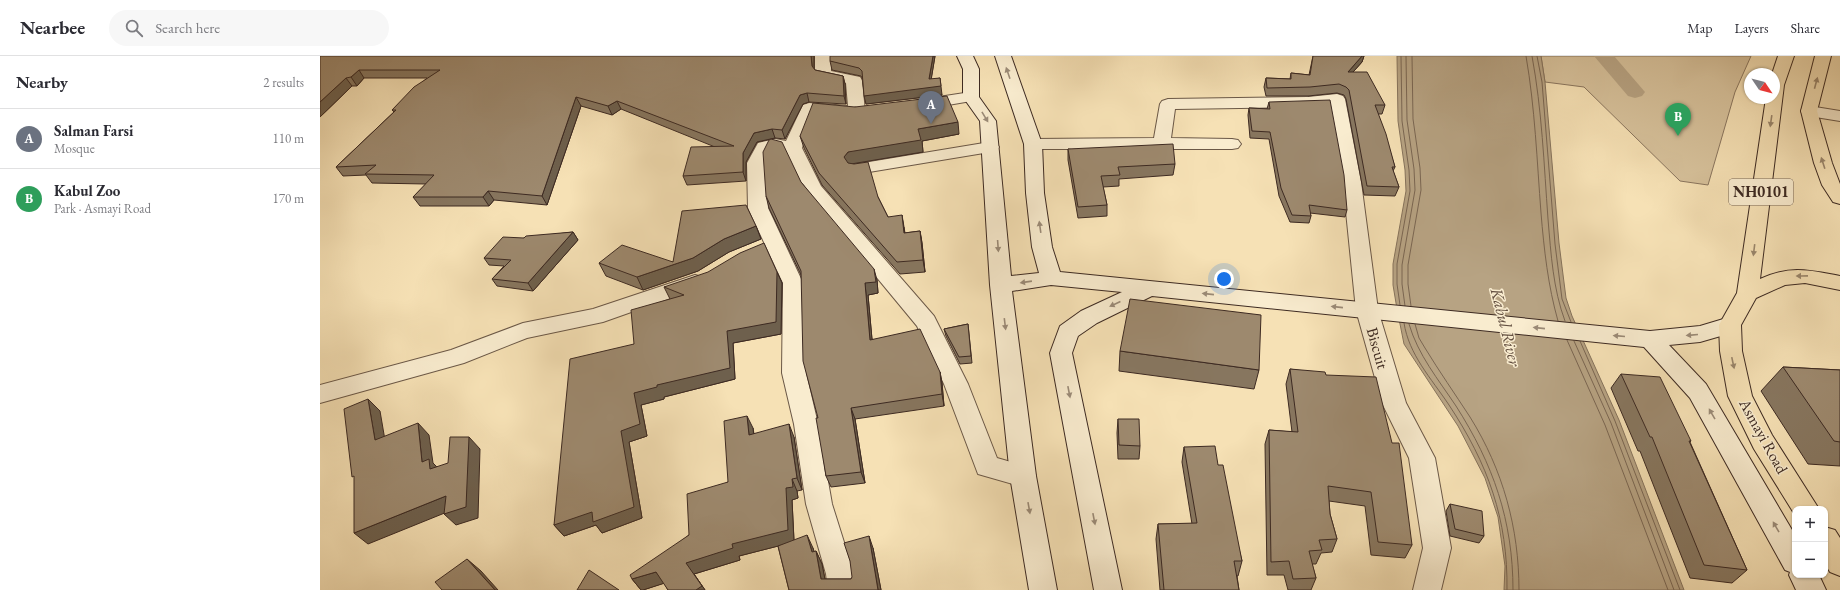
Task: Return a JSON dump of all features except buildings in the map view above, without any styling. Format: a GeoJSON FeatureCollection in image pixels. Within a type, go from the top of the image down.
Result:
{"type":"FeatureCollection","features":[{"type":"Feature","properties":{"kind":"highway","name":"NH0101"},"geometry":{"type":"LineString","coordinates":[[1730,325],[1748,293],[1776,86],[1786,56]]}},
{"type":"Feature","properties":{"kind":"highway"},"geometry":{"type":"LineString","coordinates":[[1823,56],[1809,111],[1823,163],[1831,185],[1840,198]]}},
{"type":"Feature","properties":{"kind":"highway"},"geometry":{"type":"LineString","coordinates":[[1748,293],[1781,278],[1805,276],[1840,282]]}},
{"type":"Feature","properties":{"kind":"highway","name":"Asmayi Road"},"geometry":{"type":"LineString","coordinates":[[1730,325],[1731,351],[1740,396],[1763,442],[1804,506]]}},
{"type":"Feature","properties":{"kind":"highway"},"geometry":{"type":"LineString","coordinates":[[1827,542],[1840,563]]}},
{"type":"Feature","properties":{"kind":"street"},"geometry":{"type":"LineString","coordinates":[[792,148],[809,108],[864,111],[854,80],[823,74],[822,56]]}},
{"type":"Feature","properties":{"kind":"street"},"geometry":{"type":"LineString","coordinates":[[965,56],[971,69],[971,97],[988,121],[1001,285],[1023,476],[1043,590]]}},
{"type":"Feature","properties":{"kind":"street"},"geometry":{"type":"LineString","coordinates":[[1003,56],[1033,144],[1035,193],[1042,247],[1051,278]]}},
{"type":"Feature","properties":{"kind":"street"},"geometry":{"type":"LineString","coordinates":[[907,107],[971,97]]}},
{"type":"Feature","properties":{"kind":"street","name":"Biscuit"},"geometry":{"type":"LineString","coordinates":[[1162,143],[1168,104],[1308,102],[1337,99],[1394,403],[1422,458],[1437,548],[1427,590]]}},
{"type":"Feature","properties":{"kind":"street"},"geometry":{"type":"LineString","coordinates":[[1809,111],[1840,116]]}},
{"type":"Feature","properties":{"kind":"street"},"geometry":{"type":"LineString","coordinates":[[842,590],[840,574],[819,504],[806,424],[794,373],[793,283],[766,246],[758,208],[756,163],[764,147],[775,144],[792,148],[814,188],[926,322],[956,384],[987,466],[1023,476]]}},
{"type":"Feature","properties":{"kind":"street"},"geometry":{"type":"LineString","coordinates":[[1033,144],[1232,144]]}},
{"type":"Feature","properties":{"kind":"street"},"geometry":{"type":"LineString","coordinates":[[857,168],[990,147]]}},
{"type":"Feature","properties":{"kind":"street"},"geometry":{"type":"LineString","coordinates":[[320,394],[456,357],[523,331],[594,316],[677,288],[712,274]]}},
{"type":"Feature","properties":{"kind":"street"},"geometry":{"type":"LineString","coordinates":[[1001,285],[1051,278],[1589,334],[1650,338],[1700,334],[1730,325]]}},
{"type":"Feature","properties":{"kind":"street"},"geometry":{"type":"LineString","coordinates":[[1108,590],[1061,354],[1068,332],[1084,321],[1151,288]]}},
{"type":"Feature","properties":{"kind":"street"},"geometry":{"type":"LineString","coordinates":[[1650,338],[1698,391],[1792,555]]}},
{"type":"Feature","properties":{"kind":"street"},"geometry":{"type":"LineString","coordinates":[[1805,578],[1812,590]]}},
{"type":"Feature","properties":{"kind":"shaded area"},"geometry":{"type":"Polygon","coordinates":[[[1541,56],[1751,56],[1746,68],[1744,68],[1744,72],[1735,92],[1708,185],[1680,181],[1584,87],[1545,82],[1541,56]]]}},
{"type":"Feature","properties":{"kind":"water","name":"Kabul River"},"geometry":{"type":"Polygon","coordinates":[[[1397,56],[1541,56],[1545,82],[1559,243],[1566,298],[1572,316],[1619,420],[1684,590],[1504,590],[1505,566],[1498,517],[1485,478],[1458,426],[1404,344],[1393,285],[1393,264],[1406,191],[1405,170],[1398,121],[1397,56]]]}},
{"type":"Feature","properties":{"kind":"waterway"},"geometry":{"type":"LineString","coordinates":[[1604,56],[1635,92]]}},
{"type":"Feature","properties":{"kind":"place","name":"Salman Farsi"},"geometry":{"type":"Point","coordinates":[931,124]}},
{"type":"Feature","properties":{"kind":"place","name":"Kabul Zoo"},"geometry":{"type":"Point","coordinates":[1678,136]}}]}
